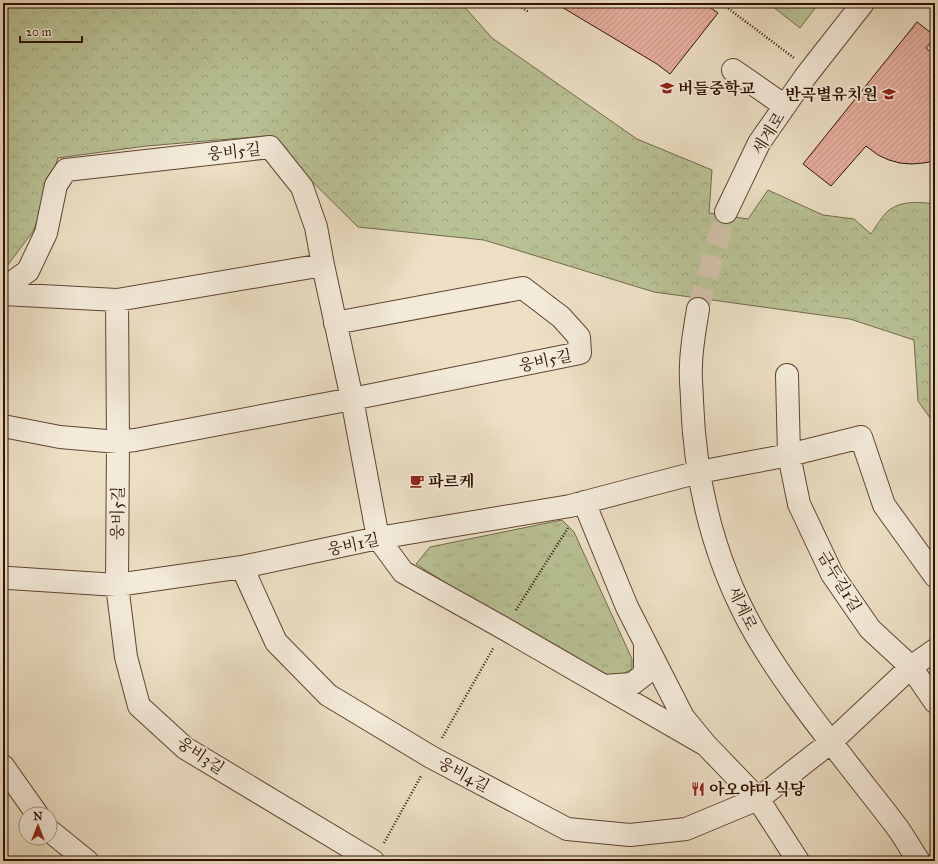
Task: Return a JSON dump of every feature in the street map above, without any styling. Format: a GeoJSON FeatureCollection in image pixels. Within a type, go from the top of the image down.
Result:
{"type":"FeatureCollection","features":[{"type":"Feature","properties":{"kind":"street","name":"세계로"},"geometry":{"type":"LineString","coordinates":[[726,212],[759,143],[810,70],[863,3]]}},
{"type":"Feature","properties":{"kind":"street"},"geometry":{"type":"LineString","coordinates":[[733,70],[785,106]]}},
{"type":"Feature","properties":{"kind":"street","name":"웅비5길"},"geometry":{"type":"LineString","coordinates":[[3,289],[28,271],[46,233],[56,186],[66,170],[270,147],[302,186],[316,227],[352,399],[378,538]]}},
{"type":"Feature","properties":{"kind":"street"},"geometry":{"type":"LineString","coordinates":[[3,294],[117,300],[323,265]]}},
{"type":"Feature","properties":{"kind":"street","name":"웅비5길"},"geometry":{"type":"LineString","coordinates":[[3,426],[60,437],[118,442],[135,440],[352,399],[580,352],[579,337],[561,317],[524,288],[335,323]]}},
{"type":"Feature","properties":{"kind":"street","name":"웅비5길"},"geometry":{"type":"LineString","coordinates":[[117,300],[117,585]]}},
{"type":"Feature","properties":{"kind":"street","name":"세계로"},"geometry":{"type":"LineString","coordinates":[[698,309],[693,338],[691,367],[693,429],[699,472],[709,523],[721,560],[736,596],[756,635],[782,675],[898,829],[919,861]]}},
{"type":"Feature","properties":{"kind":"street","name":"금두길1길"},"geometry":{"type":"LineString","coordinates":[[787,375],[789,455],[799,504],[832,574],[870,629],[911,667],[935,702]]}},
{"type":"Feature","properties":{"kind":"street"},"geometry":{"type":"LineString","coordinates":[[699,472],[789,455],[861,437],[884,505],[935,576]]}},
{"type":"Feature","properties":{"kind":"street","name":"웅비1길"},"geometry":{"type":"LineString","coordinates":[[3,577],[117,585],[242,568],[378,538],[570,506],[699,472]]}},
{"type":"Feature","properties":{"kind":"street"},"geometry":{"type":"LineString","coordinates":[[584,502],[627,607],[683,717],[706,745],[758,799],[798,861]]}},
{"type":"Feature","properties":{"kind":"street"},"geometry":{"type":"LineString","coordinates":[[378,538],[403,572],[706,745]]}},
{"type":"Feature","properties":{"kind":"street","name":"웅비4길"},"geometry":{"type":"LineString","coordinates":[[242,568],[276,642],[328,695],[431,757],[567,829],[630,835],[686,829],[758,799],[831,742]]}},
{"type":"Feature","properties":{"kind":"street","name":"웅비3길"},"geometry":{"type":"LineString","coordinates":[[117,585],[126,657],[139,706],[185,748],[377,854]]}},
{"type":"Feature","properties":{"kind":"street"},"geometry":{"type":"LineString","coordinates":[[604,686],[632,684],[645,674],[645,642]]}},
{"type":"Feature","properties":{"kind":"street"},"geometry":{"type":"LineString","coordinates":[[831,742],[911,667],[935,650]]}},
{"type":"Feature","properties":{"kind":"street"},"geometry":{"type":"LineString","coordinates":[[3,766],[30,806]]}},
{"type":"Feature","properties":{"kind":"street"},"geometry":{"type":"LineString","coordinates":[[58,837],[87,861]]}},
{"type":"Feature","properties":{"kind":"path"},"geometry":{"type":"LineString","coordinates":[[514,3],[529,12]]}},
{"type":"Feature","properties":{"kind":"path"},"geometry":{"type":"LineString","coordinates":[[721,3],[810,70]]}},
{"type":"Feature","properties":{"kind":"path"},"geometry":{"type":"LineString","coordinates":[[377,854],[505,629],[584,502]]}},
{"type":"Feature","properties":{"kind":"green space"},"geometry":{"type":"Polygon","coordinates":[[[3,3],[461,3],[492,38],[637,139],[712,170],[709,213],[748,219],[768,190],[823,215],[854,219],[871,234],[884,215],[893,207],[905,203],[935,204],[935,425],[918,401],[914,340],[850,319],[654,292],[484,240],[358,227],[266,136],[146,146],[58,158],[34,230],[3,271],[3,3]]]}},
{"type":"Feature","properties":{"kind":"green space"},"geometry":{"type":"Polygon","coordinates":[[[768,3],[819,3],[800,28],[768,3]]]}},
{"type":"Feature","properties":{"kind":"green space"},"geometry":{"type":"Polygon","coordinates":[[[562,520],[574,532],[632,659],[632,669],[616,678],[598,674],[498,616],[416,564],[430,547],[562,520]]]}},
{"type":"Feature","properties":{"kind":"building"},"geometry":{"type":"Polygon","coordinates":[[[555,3],[704,3],[718,13],[670,74],[657,64],[555,3]]]}},
{"type":"Feature","properties":{"kind":"building"},"geometry":{"type":"Polygon","coordinates":[[[917,22],[935,36],[926,48],[935,56],[935,161],[912,164],[900,163],[878,155],[866,146],[831,186],[803,164],[917,22]]]}},
{"type":"Feature","properties":{"kind":"tunnel"},"geometry":{"type":"LineString","coordinates":[[698,309],[726,212]]}},
{"type":"Feature","properties":{"kind":"place","name":"버들중학교"},"geometry":{"type":"Point","coordinates":[667,88]}},
{"type":"Feature","properties":{"kind":"place","name":"반곡별유치원"},"geometry":{"type":"Point","coordinates":[889,94]}},
{"type":"Feature","properties":{"kind":"place","name":"파르케"},"geometry":{"type":"Point","coordinates":[417,481]}},
{"type":"Feature","properties":{"kind":"place","name":"아오야마 식당"},"geometry":{"type":"Point","coordinates":[698,789]}}]}
